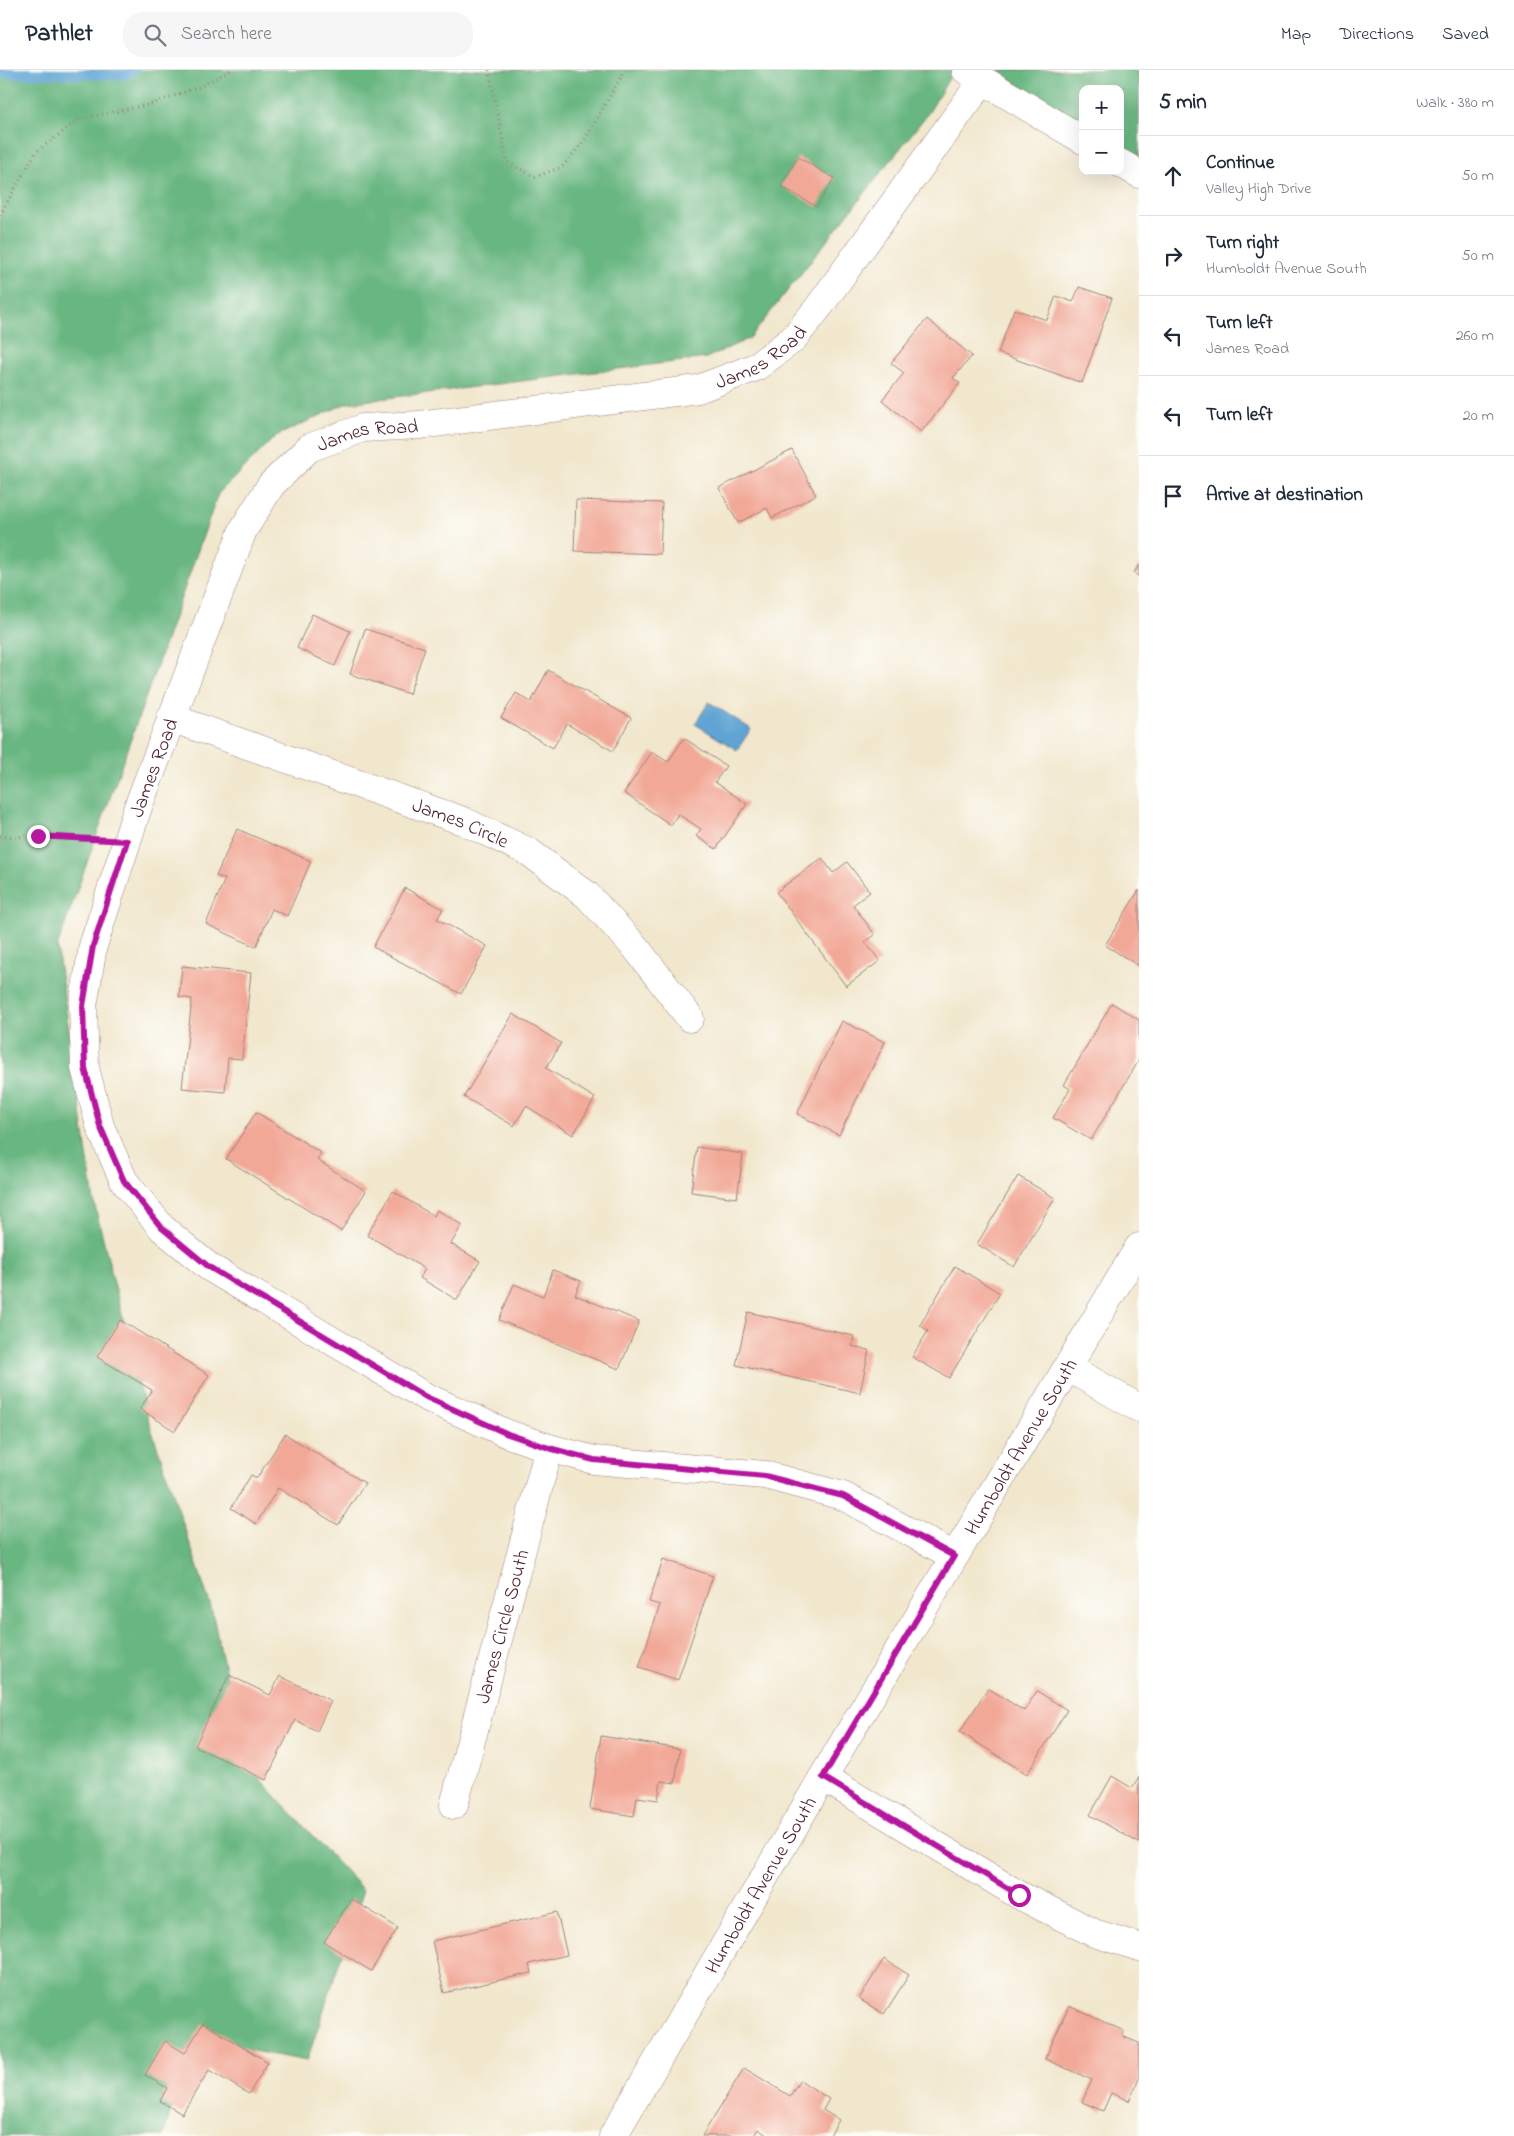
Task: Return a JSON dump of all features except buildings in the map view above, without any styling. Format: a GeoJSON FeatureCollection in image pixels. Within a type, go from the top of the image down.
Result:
{"type":"FeatureCollection","features":[{"type":"Feature","properties":{"kind":"street"},"geometry":{"type":"LineString","coordinates":[[974,75],[1079,138]]}},
{"type":"Feature","properties":{"kind":"street","name":"James Road"},"geometry":{"type":"LineString","coordinates":[[954,1556],[916,1533],[843,1496],[765,1476],[594,1460],[549,1448],[508,1434],[426,1397],[209,1267],[162,1228],[124,1181],[100,1126],[85,1068],[83,1006],[93,946],[127,841],[171,718],[242,530],[272,485],[309,448],[363,428],[419,425],[698,389],[756,367],[793,339],[818,308],[974,75]]}},
{"type":"Feature","properties":{"kind":"street"},"geometry":{"type":"LineString","coordinates":[[1124,165],[1139,174]]}},
{"type":"Feature","properties":{"kind":"street","name":"James Circle"},"geometry":{"type":"LineString","coordinates":[[171,718],[463,821],[529,852],[587,896],[636,948],[690,1018]]}},
{"type":"Feature","properties":{"kind":"street","name":"Humboldt Avenue South"},"geometry":{"type":"LineString","coordinates":[[613,2136],[823,1777],[1139,1247]]}},
{"type":"Feature","properties":{"kind":"street"},"geometry":{"type":"LineString","coordinates":[[1067,1367],[1139,1408]]}},
{"type":"Feature","properties":{"kind":"street","name":"James Circle South"},"geometry":{"type":"LineString","coordinates":[[454,1805],[549,1448]]}},
{"type":"Feature","properties":{"kind":"street"},"geometry":{"type":"LineString","coordinates":[[823,1777],[1019,1895],[1094,1933],[1139,1947]]}},
{"type":"Feature","properties":{"kind":"path"},"geometry":{"type":"LineString","coordinates":[[0,215],[36,152],[80,119],[152,104],[201,86],[231,70]]}},
{"type":"Feature","properties":{"kind":"path"},"geometry":{"type":"LineString","coordinates":[[490,70],[507,162],[535,177],[562,167],[584,141],[625,70]]}},
{"type":"Feature","properties":{"kind":"path"},"geometry":{"type":"LineString","coordinates":[[0,837],[38,836],[127,841]]}},
{"type":"Feature","properties":{"kind":"green space"},"geometry":{"type":"Polygon","coordinates":[[[0,70],[954,70],[929,112],[750,338],[706,358],[347,403],[276,436],[218,494],[57,947],[94,1202],[147,1416],[211,1607],[246,1764],[363,1890],[307,2061],[193,2040],[163,2136],[0,2136],[0,70]]]}},
{"type":"Feature","properties":{"kind":"green space"},"geometry":{"type":"Polygon","coordinates":[[[967,70],[1139,70],[1139,159],[1124,151],[1124,85],[1079,85],[1079,128],[967,70]]]}},
{"type":"Feature","properties":{"kind":"water"},"geometry":{"type":"Polygon","coordinates":[[[709,702],[751,729],[737,750],[695,724],[709,702]]]}},
{"type":"Feature","properties":{"kind":"waterway"},"geometry":{"type":"LineString","coordinates":[[0,73],[124,75],[134,70]]}},
{"type":"Feature","properties":{"kind":"route"},"geometry":{"type":"LineString","coordinates":[[38,836],[127,841],[93,946],[83,1006],[85,1068],[100,1126],[124,1181],[162,1228],[209,1267],[426,1397],[508,1434],[549,1448],[594,1460],[765,1476],[843,1496],[916,1533],[954,1556],[823,1777],[1019,1895]]}}]}
